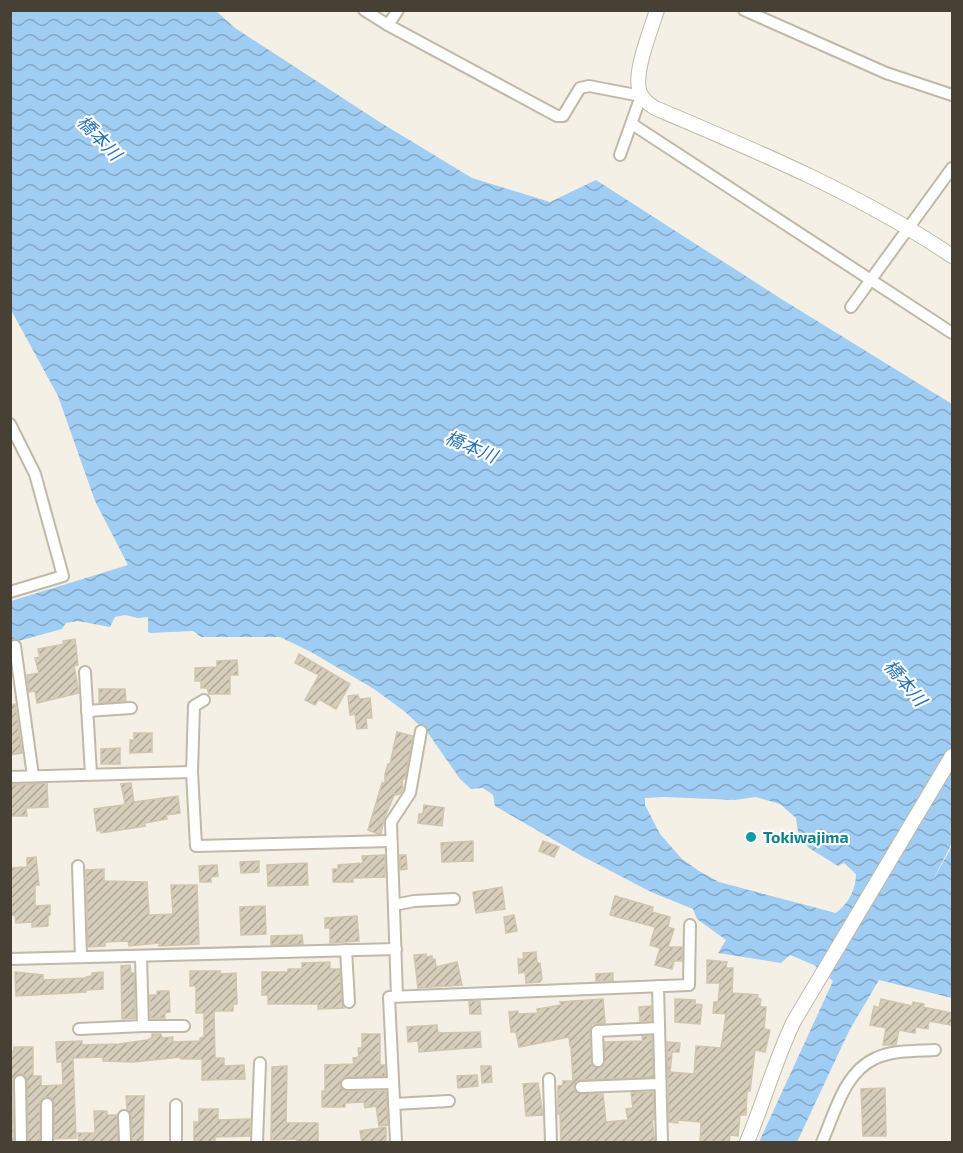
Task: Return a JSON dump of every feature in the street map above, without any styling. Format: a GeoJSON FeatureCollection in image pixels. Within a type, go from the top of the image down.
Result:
{"type":"FeatureCollection","features":[{"type":"Feature","properties":{"kind":"street"},"geometry":{"type":"LineString","coordinates":[[364,10],[557,116],[567,113],[580,88],[589,86],[641,96],[655,108],[805,174],[910,228],[952,256]]}},
{"type":"Feature","properties":{"kind":"street"},"geometry":{"type":"LineString","coordinates":[[388,25],[398,10]]}},
{"type":"Feature","properties":{"kind":"street"},"geometry":{"type":"LineString","coordinates":[[620,155],[641,96],[638,84],[639,70],[657,10]]}},
{"type":"Feature","properties":{"kind":"street"},"geometry":{"type":"LineString","coordinates":[[744,10],[886,73],[952,95]]}},
{"type":"Feature","properties":{"kind":"street"},"geometry":{"type":"LineString","coordinates":[[632,124],[952,333]]}},
{"type":"Feature","properties":{"kind":"street"},"geometry":{"type":"LineString","coordinates":[[851,308],[952,168]]}},
{"type":"Feature","properties":{"kind":"street"},"geometry":{"type":"LineString","coordinates":[[10,424],[35,474],[63,576],[10,592]]}},
{"type":"Feature","properties":{"kind":"street"},"geometry":{"type":"LineString","coordinates":[[15,646],[33,776]]}},
{"type":"Feature","properties":{"kind":"street"},"geometry":{"type":"LineString","coordinates":[[85,672],[91,774]]}},
{"type":"Feature","properties":{"kind":"street"},"geometry":{"type":"LineString","coordinates":[[204,700],[194,706],[192,772],[196,846],[391,841]]}},
{"type":"Feature","properties":{"kind":"street"},"geometry":{"type":"LineString","coordinates":[[87,711],[131,708]]}},
{"type":"Feature","properties":{"kind":"street"},"geometry":{"type":"LineString","coordinates":[[397,996],[391,822],[410,793],[421,731]]}},
{"type":"Feature","properties":{"kind":"street"},"geometry":{"type":"LineString","coordinates":[[747,1143],[764,1102],[782,1046],[818,980],[952,756]]}},
{"type":"Feature","properties":{"kind":"street"},"geometry":{"type":"LineString","coordinates":[[10,777],[192,772]]}},
{"type":"Feature","properties":{"kind":"street"},"geometry":{"type":"LineString","coordinates":[[78,866],[81,957]]}},
{"type":"Feature","properties":{"kind":"street"},"geometry":{"type":"LineString","coordinates":[[394,905],[414,900],[454,899]]}},
{"type":"Feature","properties":{"kind":"street"},"geometry":{"type":"LineString","coordinates":[[396,1143],[389,997],[689,985],[690,925]]}},
{"type":"Feature","properties":{"kind":"street"},"geometry":{"type":"LineString","coordinates":[[10,958],[396,949]]}},
{"type":"Feature","properties":{"kind":"street"},"geometry":{"type":"LineString","coordinates":[[346,950],[349,1002]]}},
{"type":"Feature","properties":{"kind":"street"},"geometry":{"type":"LineString","coordinates":[[141,956],[143,1026]]}},
{"type":"Feature","properties":{"kind":"street"},"geometry":{"type":"LineString","coordinates":[[658,986],[662,1143]]}},
{"type":"Feature","properties":{"kind":"street"},"geometry":{"type":"LineString","coordinates":[[79,1029],[184,1026]]}},
{"type":"Feature","properties":{"kind":"street"},"geometry":{"type":"LineString","coordinates":[[598,1061],[597,1031],[659,1028]]}},
{"type":"Feature","properties":{"kind":"street"},"geometry":{"type":"LineString","coordinates":[[822,1143],[851,1078],[863,1066],[876,1058],[898,1053],[935,1050]]}},
{"type":"Feature","properties":{"kind":"street"},"geometry":{"type":"LineString","coordinates":[[257,1143],[260,1063]]}},
{"type":"Feature","properties":{"kind":"street"},"geometry":{"type":"LineString","coordinates":[[549,1079],[552,1143]]}},
{"type":"Feature","properties":{"kind":"street"},"geometry":{"type":"LineString","coordinates":[[20,1081],[21,1143]]}},
{"type":"Feature","properties":{"kind":"street"},"geometry":{"type":"LineString","coordinates":[[347,1084],[393,1083]]}},
{"type":"Feature","properties":{"kind":"street"},"geometry":{"type":"LineString","coordinates":[[581,1087],[660,1084]]}},
{"type":"Feature","properties":{"kind":"street"},"geometry":{"type":"LineString","coordinates":[[394,1104],[449,1101]]}},
{"type":"Feature","properties":{"kind":"street"},"geometry":{"type":"LineString","coordinates":[[47,1104],[47,1143]]}},
{"type":"Feature","properties":{"kind":"street"},"geometry":{"type":"LineString","coordinates":[[176,1105],[176,1143]]}},
{"type":"Feature","properties":{"kind":"street"},"geometry":{"type":"LineString","coordinates":[[124,1116],[125,1143]]}},
{"type":"Feature","properties":{"kind":"water","name":"橋本川"},"geometry":{"type":"Polygon","coordinates":[[[11,11],[216,11],[235,28],[378,121],[472,178],[550,202],[596,180],[783,300],[952,404],[952,843],[931,884],[952,846],[952,998],[879,980],[849,1031],[797,1142],[759,1142],[833,981],[814,965],[790,955],[781,963],[718,953],[726,940],[697,919],[693,909],[651,892],[580,855],[495,806],[493,795],[483,788],[471,789],[460,779],[428,733],[404,711],[374,689],[311,652],[280,637],[201,637],[193,631],[150,633],[148,632],[148,617],[138,618],[125,615],[115,617],[110,627],[78,621],[66,623],[62,629],[11,643],[11,601],[128,565],[95,501],[58,396],[11,310],[11,11]],[[756,797],[735,800],[645,798],[645,805],[660,834],[682,859],[719,882],[836,913],[845,905],[855,885],[856,874],[844,863],[838,866],[809,848],[798,832],[796,818],[780,804],[756,797]]]}},
{"type":"Feature","properties":{"kind":"building"},"geometry":{"type":"Polygon","coordinates":[[[75,639],[78,665],[74,666],[79,693],[37,703],[35,691],[29,692],[27,675],[39,673],[35,658],[40,657],[38,649],[64,644],[63,641],[75,639]]]}},
{"type":"Feature","properties":{"kind":"building"},"geometry":{"type":"Polygon","coordinates":[[[299,654],[350,684],[336,709],[319,699],[315,705],[305,700],[319,675],[295,663],[299,654]]]}},
{"type":"Feature","properties":{"kind":"building"},"geometry":{"type":"Polygon","coordinates":[[[237,660],[238,675],[230,675],[230,694],[209,694],[207,688],[201,688],[201,681],[195,681],[195,668],[217,667],[217,661],[237,660]]]}},
{"type":"Feature","properties":{"kind":"building"},"geometry":{"type":"Polygon","coordinates":[[[99,689],[125,689],[126,701],[99,703],[99,689]]]}},
{"type":"Feature","properties":{"kind":"building"},"geometry":{"type":"Polygon","coordinates":[[[358,695],[359,699],[370,698],[372,718],[366,718],[367,728],[357,729],[355,714],[350,715],[348,696],[358,695]]]}},
{"type":"Feature","properties":{"kind":"building"},"geometry":{"type":"Polygon","coordinates":[[[15,704],[22,753],[10,755],[10,705],[15,704]]]}},
{"type":"Feature","properties":{"kind":"building"},"geometry":{"type":"Polygon","coordinates":[[[397,732],[413,736],[405,779],[402,779],[403,790],[400,794],[395,795],[395,793],[384,819],[381,834],[378,834],[368,830],[382,783],[385,783],[385,774],[390,764],[397,732]]]}},
{"type":"Feature","properties":{"kind":"building"},"geometry":{"type":"Polygon","coordinates":[[[134,733],[152,733],[152,752],[130,753],[130,740],[134,740],[134,733]]]}},
{"type":"Feature","properties":{"kind":"building"},"geometry":{"type":"Polygon","coordinates":[[[120,748],[120,764],[101,764],[101,749],[120,748]]]}},
{"type":"Feature","properties":{"kind":"building"},"geometry":{"type":"Polygon","coordinates":[[[47,783],[48,807],[26,808],[27,816],[10,816],[10,785],[47,783]]]}},
{"type":"Feature","properties":{"kind":"building"},"geometry":{"type":"Polygon","coordinates":[[[131,783],[134,802],[178,796],[180,813],[166,815],[167,819],[145,823],[145,826],[101,833],[100,830],[97,831],[94,809],[123,805],[125,803],[121,784],[131,783]]]}},
{"type":"Feature","properties":{"kind":"building"},"geometry":{"type":"Polygon","coordinates":[[[424,805],[444,808],[442,826],[418,823],[419,814],[423,814],[424,805]]]}},
{"type":"Feature","properties":{"kind":"building"},"geometry":{"type":"Polygon","coordinates":[[[473,841],[473,861],[442,862],[441,843],[473,841]]]}},
{"type":"Feature","properties":{"kind":"building"},"geometry":{"type":"Polygon","coordinates":[[[543,841],[559,847],[554,857],[539,851],[543,841]]]}},
{"type":"Feature","properties":{"kind":"building"},"geometry":{"type":"Polygon","coordinates":[[[385,855],[385,877],[353,878],[353,882],[333,882],[333,869],[338,869],[338,865],[363,863],[362,856],[385,855]]]}},
{"type":"Feature","properties":{"kind":"building"},"geometry":{"type":"Polygon","coordinates":[[[400,855],[406,855],[407,869],[400,870],[400,855]]]}},
{"type":"Feature","properties":{"kind":"building"},"geometry":{"type":"Polygon","coordinates":[[[36,857],[39,885],[35,885],[35,906],[50,905],[50,915],[48,926],[32,927],[32,922],[16,923],[15,915],[10,916],[10,868],[27,867],[27,858],[36,857]]]}},
{"type":"Feature","properties":{"kind":"building"},"geometry":{"type":"Polygon","coordinates":[[[259,861],[259,872],[241,873],[240,862],[259,861]]]}},
{"type":"Feature","properties":{"kind":"building"},"geometry":{"type":"Polygon","coordinates":[[[307,863],[308,885],[268,886],[267,865],[307,863]]]}},
{"type":"Feature","properties":{"kind":"building"},"geometry":{"type":"Polygon","coordinates":[[[217,865],[218,876],[211,877],[211,882],[200,882],[199,866],[217,865]]]}},
{"type":"Feature","properties":{"kind":"building"},"geometry":{"type":"Polygon","coordinates":[[[104,869],[104,881],[147,882],[149,915],[173,914],[171,885],[197,885],[199,944],[159,946],[159,943],[129,946],[128,941],[105,942],[105,946],[88,947],[86,870],[104,869]]]}},
{"type":"Feature","properties":{"kind":"building"},"geometry":{"type":"Polygon","coordinates":[[[502,887],[505,909],[476,913],[473,892],[502,887]]]}},
{"type":"Feature","properties":{"kind":"building"},"geometry":{"type":"Polygon","coordinates":[[[615,896],[653,907],[652,912],[670,917],[668,927],[674,929],[668,947],[682,947],[682,961],[674,961],[672,969],[655,965],[660,948],[650,945],[655,927],[610,915],[615,896]]]}},
{"type":"Feature","properties":{"kind":"building"},"geometry":{"type":"Polygon","coordinates":[[[265,906],[266,934],[241,935],[240,907],[265,906]]]}},
{"type":"Feature","properties":{"kind":"building"},"geometry":{"type":"Polygon","coordinates":[[[514,915],[517,931],[506,933],[504,917],[514,915]]]}},
{"type":"Feature","properties":{"kind":"building"},"geometry":{"type":"Polygon","coordinates":[[[357,916],[359,941],[330,943],[330,928],[325,928],[325,918],[357,916]]]}},
{"type":"Feature","properties":{"kind":"building"},"geometry":{"type":"Polygon","coordinates":[[[302,935],[303,944],[271,945],[271,936],[302,935]]]}},
{"type":"Feature","properties":{"kind":"building"},"geometry":{"type":"Polygon","coordinates":[[[536,952],[542,979],[540,982],[526,983],[525,972],[519,973],[518,959],[524,959],[523,953],[536,952]]]}},
{"type":"Feature","properties":{"kind":"building"},"geometry":{"type":"Polygon","coordinates":[[[426,954],[426,957],[432,956],[432,959],[435,959],[436,967],[457,962],[462,985],[418,988],[414,955],[426,954]]]}},
{"type":"Feature","properties":{"kind":"building"},"geometry":{"type":"Polygon","coordinates":[[[707,960],[727,962],[726,968],[733,968],[732,993],[758,995],[757,998],[761,999],[760,1007],[766,1007],[764,1029],[770,1030],[765,1052],[755,1050],[750,1091],[747,1091],[746,1115],[740,1115],[738,1136],[730,1135],[729,1143],[700,1143],[701,1122],[678,1120],[678,1123],[669,1122],[667,1042],[680,1043],[679,1052],[672,1052],[670,1072],[694,1074],[696,1046],[721,1048],[726,1014],[713,1013],[714,1002],[718,1002],[720,983],[707,983],[707,960]]]}},
{"type":"Feature","properties":{"kind":"building"},"geometry":{"type":"Polygon","coordinates":[[[330,962],[330,969],[340,969],[344,1008],[318,1009],[318,1004],[268,1004],[268,995],[262,995],[262,972],[288,972],[288,969],[302,969],[302,963],[330,962]]]}},
{"type":"Feature","properties":{"kind":"building"},"geometry":{"type":"Polygon","coordinates":[[[130,965],[131,973],[134,973],[135,1018],[122,1019],[121,966],[130,965]]]}},
{"type":"Feature","properties":{"kind":"building"},"geometry":{"type":"Polygon","coordinates":[[[190,971],[236,973],[237,1004],[233,1004],[233,1011],[214,1011],[215,1058],[224,1058],[224,1066],[244,1065],[245,1079],[202,1080],[202,1059],[181,1059],[181,1057],[133,1062],[103,1061],[103,1057],[73,1058],[76,1138],[54,1139],[54,1103],[51,1098],[46,1097],[40,1103],[40,1143],[28,1143],[27,1080],[24,1075],[19,1074],[12,1081],[14,1143],[10,1143],[10,1051],[14,1051],[14,1047],[33,1047],[33,1076],[41,1076],[41,1086],[63,1085],[62,1062],[57,1062],[56,1042],[82,1041],[82,1045],[119,1044],[147,1040],[152,1038],[152,1034],[161,1034],[162,1038],[173,1037],[173,1042],[200,1041],[200,1038],[204,1037],[204,1013],[196,1013],[196,986],[190,986],[190,971]]]}},
{"type":"Feature","properties":{"kind":"building"},"geometry":{"type":"Polygon","coordinates":[[[15,972],[43,975],[43,980],[86,978],[92,976],[92,973],[103,972],[103,989],[16,996],[15,972]]]}},
{"type":"Feature","properties":{"kind":"building"},"geometry":{"type":"Polygon","coordinates":[[[613,973],[613,981],[596,981],[596,974],[613,973]]]}},
{"type":"Feature","properties":{"kind":"building"},"geometry":{"type":"Polygon","coordinates":[[[157,991],[169,991],[170,1012],[165,1013],[165,1018],[150,1018],[150,995],[157,995],[157,991]]]}},
{"type":"Feature","properties":{"kind":"building"},"geometry":{"type":"Polygon","coordinates":[[[603,999],[605,1023],[592,1024],[590,1031],[592,1065],[599,1068],[604,1065],[605,1042],[643,1041],[642,1036],[652,1036],[653,1077],[581,1080],[575,1083],[574,1090],[581,1094],[603,1094],[606,1122],[628,1120],[626,1109],[633,1108],[631,1093],[653,1092],[654,1120],[652,1120],[655,1143],[561,1143],[558,1086],[563,1085],[563,1081],[573,1081],[569,1037],[519,1047],[516,1032],[511,1032],[509,1012],[538,1013],[537,1009],[561,1005],[560,1002],[603,999]]]}},
{"type":"Feature","properties":{"kind":"building"},"geometry":{"type":"Polygon","coordinates":[[[675,999],[695,1000],[695,1004],[702,1005],[700,1024],[675,1022],[675,999]]]}},
{"type":"Feature","properties":{"kind":"building"},"geometry":{"type":"Polygon","coordinates":[[[881,999],[912,1006],[913,1002],[924,1004],[923,1007],[952,1013],[952,1025],[929,1021],[928,1029],[916,1027],[915,1033],[899,1030],[896,1045],[883,1045],[886,1028],[870,1025],[874,1006],[879,1008],[881,999]]]}},
{"type":"Feature","properties":{"kind":"building"},"geometry":{"type":"Polygon","coordinates":[[[469,1001],[480,1001],[481,1014],[470,1014],[469,1001]]]}},
{"type":"Feature","properties":{"kind":"building"},"geometry":{"type":"Polygon","coordinates":[[[651,1006],[651,1021],[640,1021],[639,1007],[651,1006]]]}},
{"type":"Feature","properties":{"kind":"building"},"geometry":{"type":"Polygon","coordinates":[[[437,1025],[438,1033],[480,1032],[481,1047],[419,1052],[418,1041],[408,1042],[407,1027],[437,1025]]]}},
{"type":"Feature","properties":{"kind":"building"},"geometry":{"type":"Polygon","coordinates":[[[362,1034],[380,1034],[380,1065],[385,1065],[385,1076],[346,1077],[341,1080],[340,1085],[347,1091],[386,1091],[388,1125],[379,1126],[376,1106],[365,1108],[364,1102],[345,1103],[345,1107],[322,1107],[322,1091],[325,1091],[325,1065],[354,1064],[353,1058],[359,1057],[358,1048],[362,1048],[362,1034]]]}},
{"type":"Feature","properties":{"kind":"building"},"geometry":{"type":"Polygon","coordinates":[[[287,1066],[286,1123],[318,1123],[318,1143],[297,1143],[297,1139],[271,1140],[272,1067],[287,1066]]]}},
{"type":"Feature","properties":{"kind":"building"},"geometry":{"type":"Polygon","coordinates":[[[481,1066],[491,1066],[492,1082],[482,1083],[481,1066]]]}},
{"type":"Feature","properties":{"kind":"building"},"geometry":{"type":"Polygon","coordinates":[[[477,1075],[478,1086],[458,1088],[457,1076],[477,1075]]]}},
{"type":"Feature","properties":{"kind":"building"},"geometry":{"type":"Polygon","coordinates":[[[538,1083],[543,1115],[526,1116],[523,1084],[538,1083]]]}},
{"type":"Feature","properties":{"kind":"building"},"geometry":{"type":"Polygon","coordinates":[[[885,1088],[886,1136],[863,1136],[861,1089],[885,1088]]]}},
{"type":"Feature","properties":{"kind":"building"},"geometry":{"type":"Polygon","coordinates":[[[126,1096],[144,1096],[143,1143],[132,1143],[131,1116],[127,1109],[126,1096]]]}},
{"type":"Feature","properties":{"kind":"building"},"geometry":{"type":"Polygon","coordinates":[[[199,1109],[218,1109],[218,1120],[250,1119],[250,1136],[215,1137],[215,1143],[194,1143],[194,1122],[199,1122],[199,1109]]]}},
{"type":"Feature","properties":{"kind":"building"},"geometry":{"type":"Polygon","coordinates":[[[94,1111],[107,1111],[107,1115],[117,1115],[118,1143],[79,1143],[78,1133],[95,1133],[94,1111]]]}},
{"type":"Feature","properties":{"kind":"building"},"geometry":{"type":"Polygon","coordinates":[[[386,1127],[386,1142],[362,1143],[360,1131],[386,1127]]]}},
{"type":"Feature","properties":{"kind":"place","name":"Tokiwajima"},"geometry":{"type":"Point","coordinates":[751,837]}}]}
